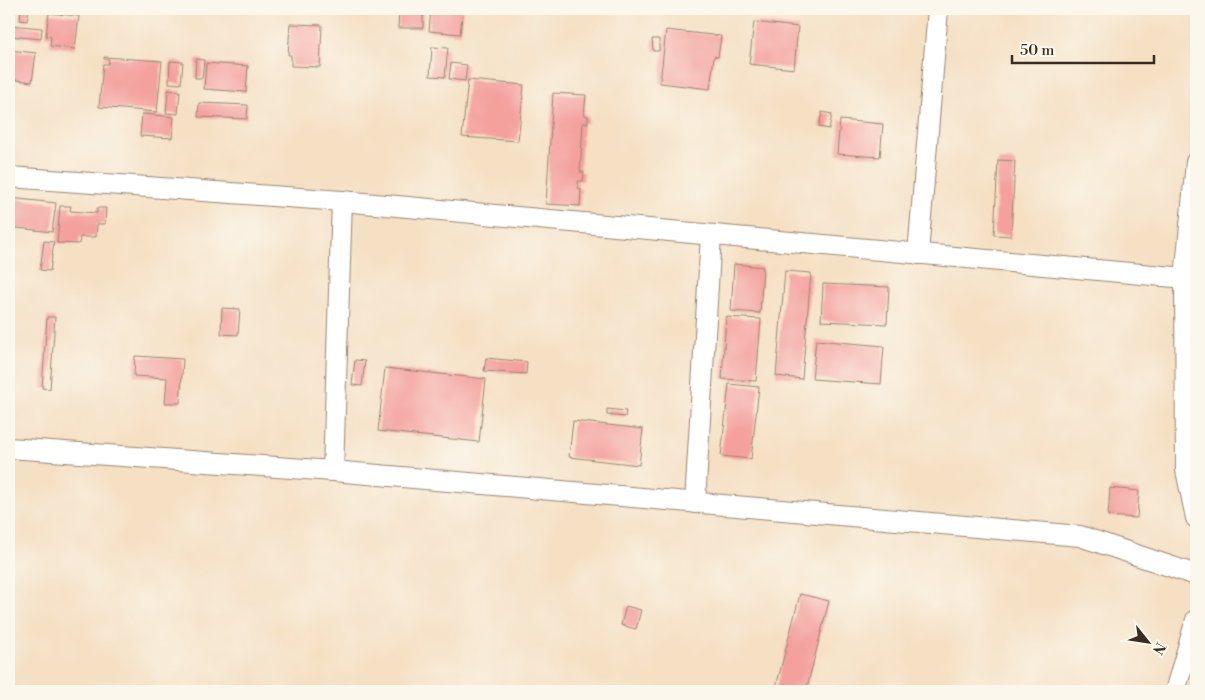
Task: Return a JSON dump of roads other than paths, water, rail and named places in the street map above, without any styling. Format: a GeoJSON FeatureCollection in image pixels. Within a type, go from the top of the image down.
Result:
{"type":"FeatureCollection","features":[{"type":"Feature","properties":{"kind":"street"},"geometry":{"type":"LineString","coordinates":[[918,254],[938,9]]}},
{"type":"Feature","properties":{"kind":"street"},"geometry":{"type":"LineString","coordinates":[[1196,162],[1185,278],[1186,470],[1196,518]]}},
{"type":"Feature","properties":{"kind":"street"},"geometry":{"type":"LineString","coordinates":[[9,176],[342,201],[1185,278]]}},
{"type":"Feature","properties":{"kind":"street"},"geometry":{"type":"LineString","coordinates":[[333,471],[342,201]]}},
{"type":"Feature","properties":{"kind":"street"},"geometry":{"type":"LineString","coordinates":[[696,503],[711,235]]}},
{"type":"Feature","properties":{"kind":"street"},"geometry":{"type":"LineString","coordinates":[[9,448],[333,471],[1080,536],[1196,575]]}},
{"type":"Feature","properties":{"kind":"street"},"geometry":{"type":"LineString","coordinates":[[1174,691],[1196,620]]}}]}
